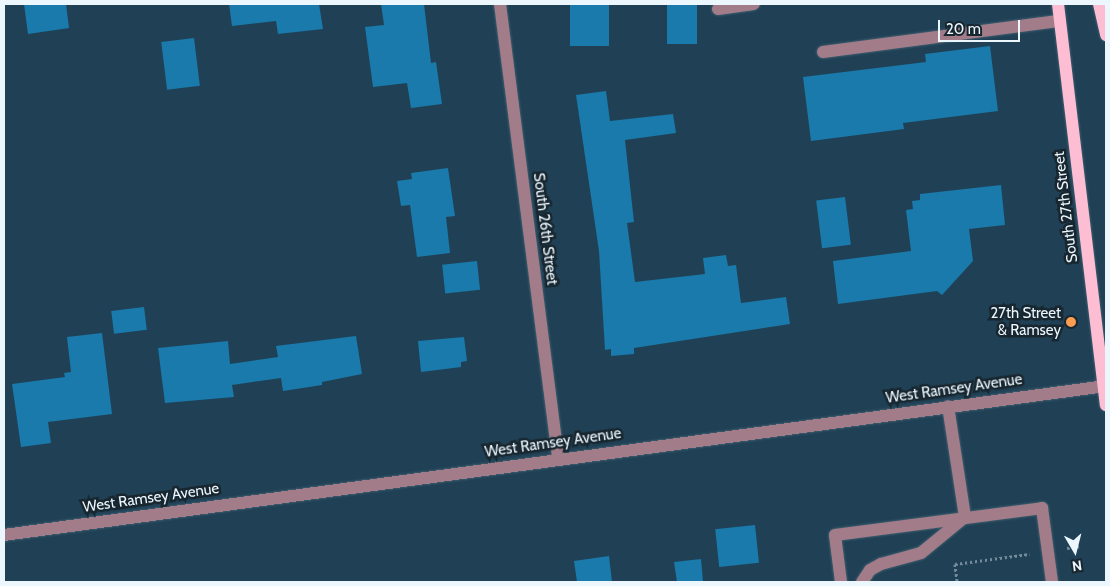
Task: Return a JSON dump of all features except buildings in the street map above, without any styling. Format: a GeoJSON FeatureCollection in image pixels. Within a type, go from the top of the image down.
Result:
{"type":"FeatureCollection","features":[{"type":"Feature","properties":{"kind":"main road","name":"South 27th Street"},"geometry":{"type":"LineString","coordinates":[[1058,4],[1106,406]]}},
{"type":"Feature","properties":{"kind":"main road"},"geometry":{"type":"LineString","coordinates":[[1099,4],[1106,35]]}},
{"type":"Feature","properties":{"kind":"street","name":"South 26th Street"},"geometry":{"type":"LineString","coordinates":[[500,4],[558,458]]}},
{"type":"Feature","properties":{"kind":"street"},"geometry":{"type":"LineString","coordinates":[[718,9],[754,4]]}},
{"type":"Feature","properties":{"kind":"street"},"geometry":{"type":"LineString","coordinates":[[823,52],[1060,21]]}},
{"type":"Feature","properties":{"kind":"street","name":"West Ramsey Avenue"},"geometry":{"type":"LineString","coordinates":[[4,535],[558,458],[1105,387]]}},
{"type":"Feature","properties":{"kind":"street"},"geometry":{"type":"LineString","coordinates":[[948,406],[965,517]]}},
{"type":"Feature","properties":{"kind":"street"},"geometry":{"type":"LineString","coordinates":[[841,582],[835,535],[1042,508],[1052,582]]}},
{"type":"Feature","properties":{"kind":"street"},"geometry":{"type":"LineString","coordinates":[[862,582],[870,570],[880,564],[921,553],[965,517]]}},
{"type":"Feature","properties":{"kind":"path"},"geometry":{"type":"LineString","coordinates":[[958,581],[955,564],[1081,546]]}},
{"type":"Feature","properties":{"kind":"place","name":"27th Street & Ramsey"},"geometry":{"type":"Point","coordinates":[1071,322]}}]}
